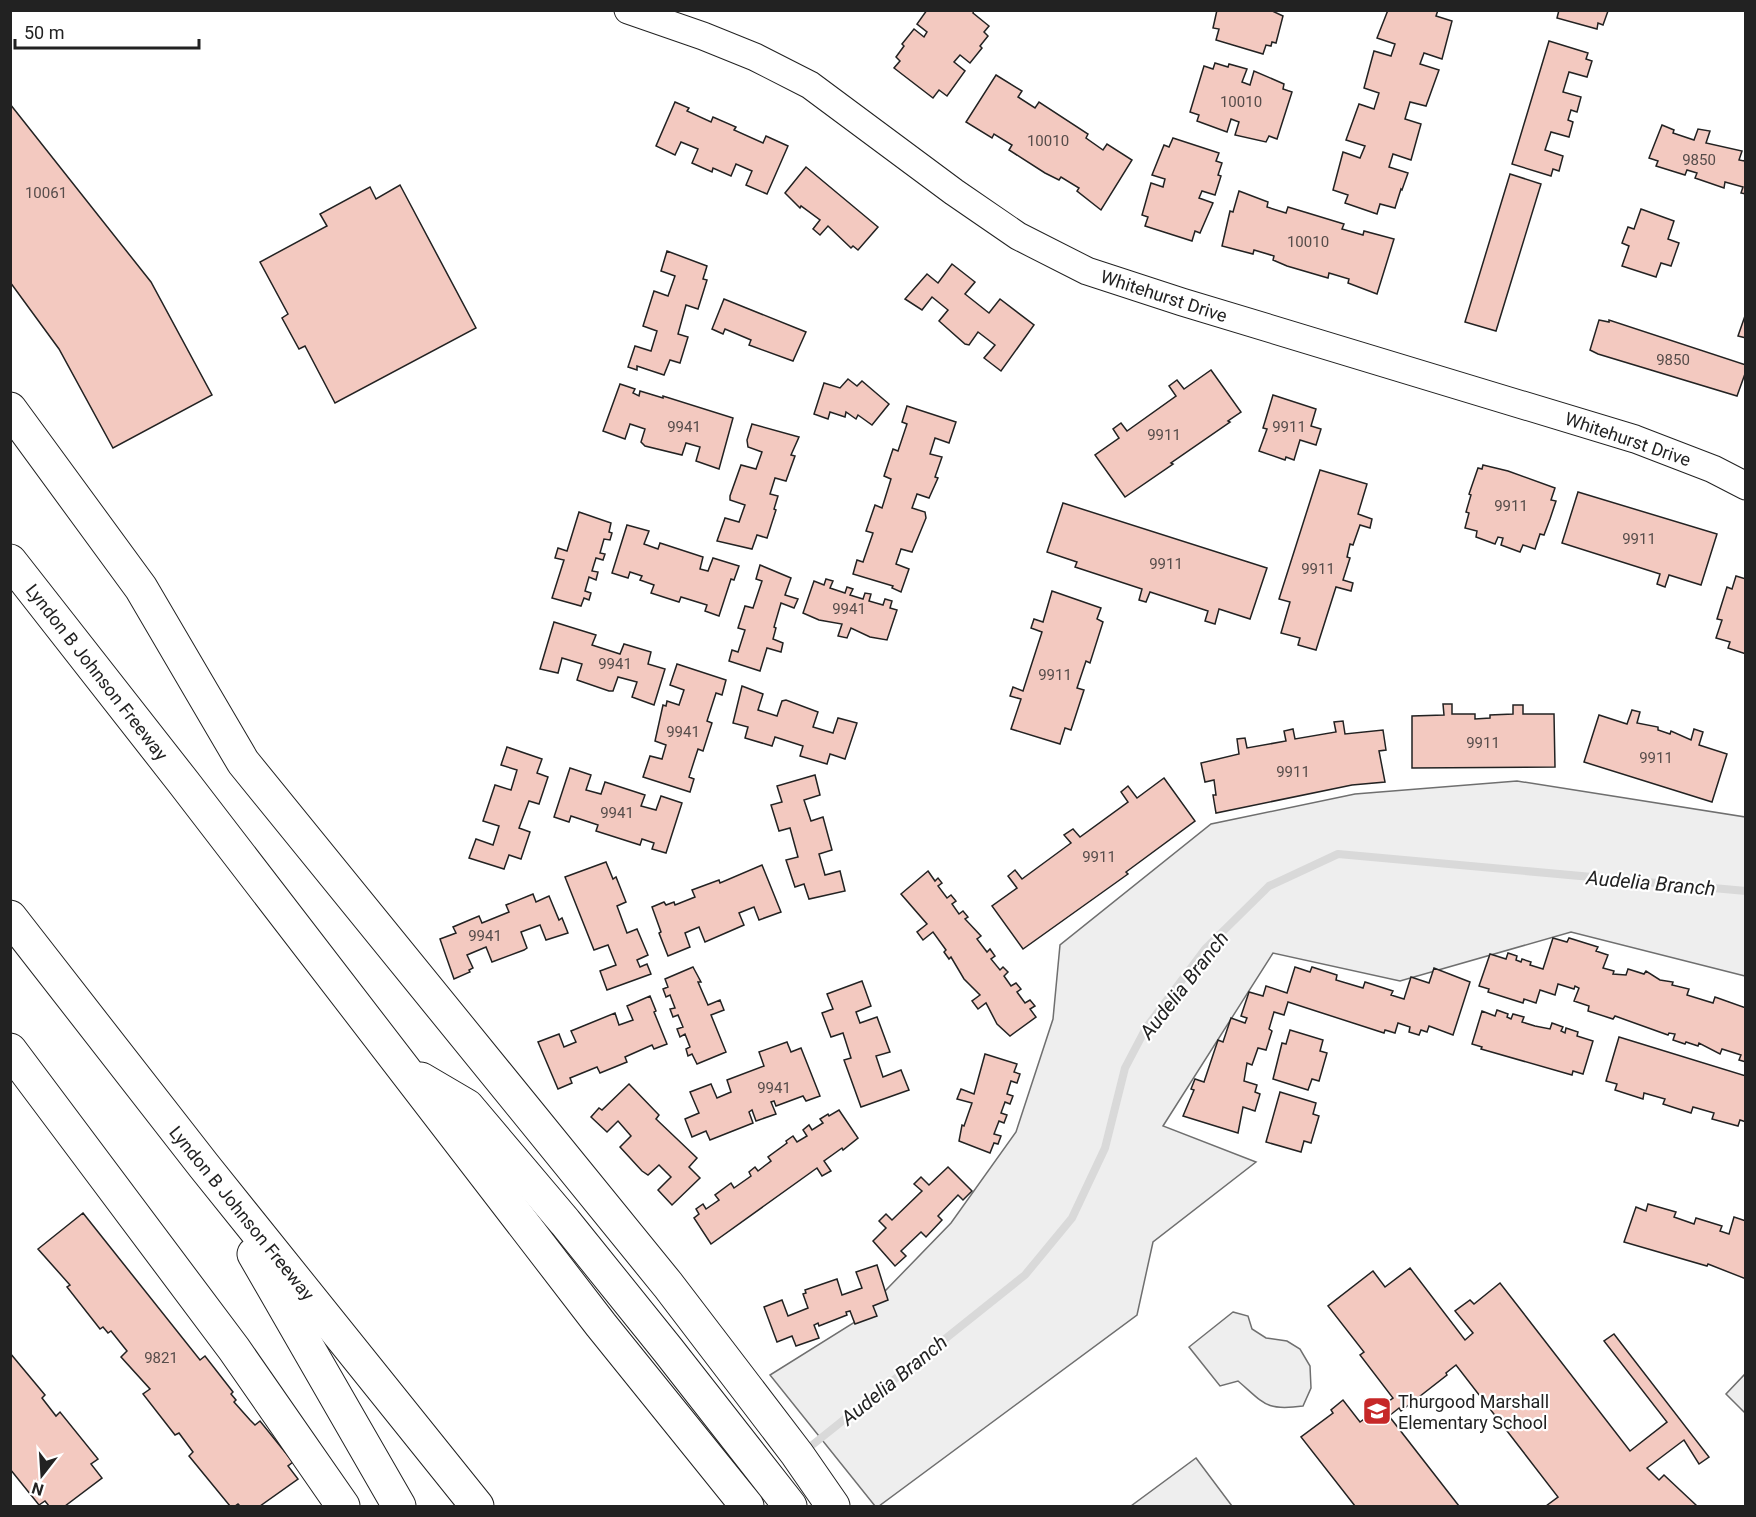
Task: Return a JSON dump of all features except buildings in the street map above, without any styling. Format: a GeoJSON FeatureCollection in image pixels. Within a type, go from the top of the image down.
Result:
{"type":"FeatureCollection","features":[{"type":"Feature","properties":{"kind":"main road"},"geometry":{"type":"LineString","coordinates":[[10,409],[141,588],[243,762],[668,1285],[798,1454],[833,1506]]}},
{"type":"Feature","properties":{"kind":"main road","name":"Lyndon B Johnson Freeway"},"geometry":{"type":"LineString","coordinates":[[10,561],[601,1325],[747,1506]]}},
{"type":"Feature","properties":{"kind":"main road","name":"Lyndon B Johnson Freeway"},"geometry":{"type":"LineString","coordinates":[[10,917],[204,1166],[477,1506]]}},
{"type":"Feature","properties":{"kind":"main road"},"geometry":{"type":"LineString","coordinates":[[10,1050],[234,1349],[343,1506]]}},
{"type":"Feature","properties":{"kind":"main road"},"geometry":{"type":"LineString","coordinates":[[406,1071],[467,1106],[565,1222],[790,1506]]}},
{"type":"Feature","properties":{"kind":"main road"},"geometry":{"type":"LineString","coordinates":[[204,1166],[399,1506]]}},
{"type":"Feature","properties":{"kind":"street","name":"Whitehurst Drive"},"geometry":{"type":"LineString","coordinates":[[628,10],[755,57],[810,85],[954,192],[1018,236],[1087,272],[1635,439],[1713,469],[1746,486]]}},
{"type":"Feature","properties":{"kind":"shaded area"},"geometry":{"type":"Polygon","coordinates":[[[1517,781],[1745,817],[1745,976],[1571,932],[1400,981],[1273,953],[1163,1126],[1256,1162],[1153,1242],[1137,1315],[879,1506],[875,1506],[770,1375],[855,1322],[951,1223],[1016,1132],[1053,1019],[1060,945],[1211,824],[1355,794],[1517,781]]]}},
{"type":"Feature","properties":{"kind":"shaded area"},"geometry":{"type":"Polygon","coordinates":[[[1233,1312],[1248,1316],[1252,1329],[1266,1338],[1287,1341],[1300,1349],[1310,1366],[1311,1388],[1303,1406],[1281,1407],[1266,1404],[1238,1381],[1220,1386],[1189,1347],[1233,1312]]]}},
{"type":"Feature","properties":{"kind":"shaded area"},"geometry":{"type":"Polygon","coordinates":[[[1745,1374],[1745,1413],[1726,1394],[1745,1374]]]}},
{"type":"Feature","properties":{"kind":"shaded area"},"geometry":{"type":"Polygon","coordinates":[[[1196,1458],[1232,1506],[1131,1506],[1196,1458]]]}},
{"type":"Feature","properties":{"kind":"waterway","name":"Audelia Branch"},"geometry":{"type":"LineString","coordinates":[[806,1450],[1025,1275],[1072,1218],[1105,1148],[1125,1068],[1146,1028],[1206,948],[1269,886],[1338,854],[1746,891]]}},
{"type":"Feature","properties":{"kind":"place","name":"Thurgood Marshall Elementary School"},"geometry":{"type":"Point","coordinates":[1377,1411]}}]}
